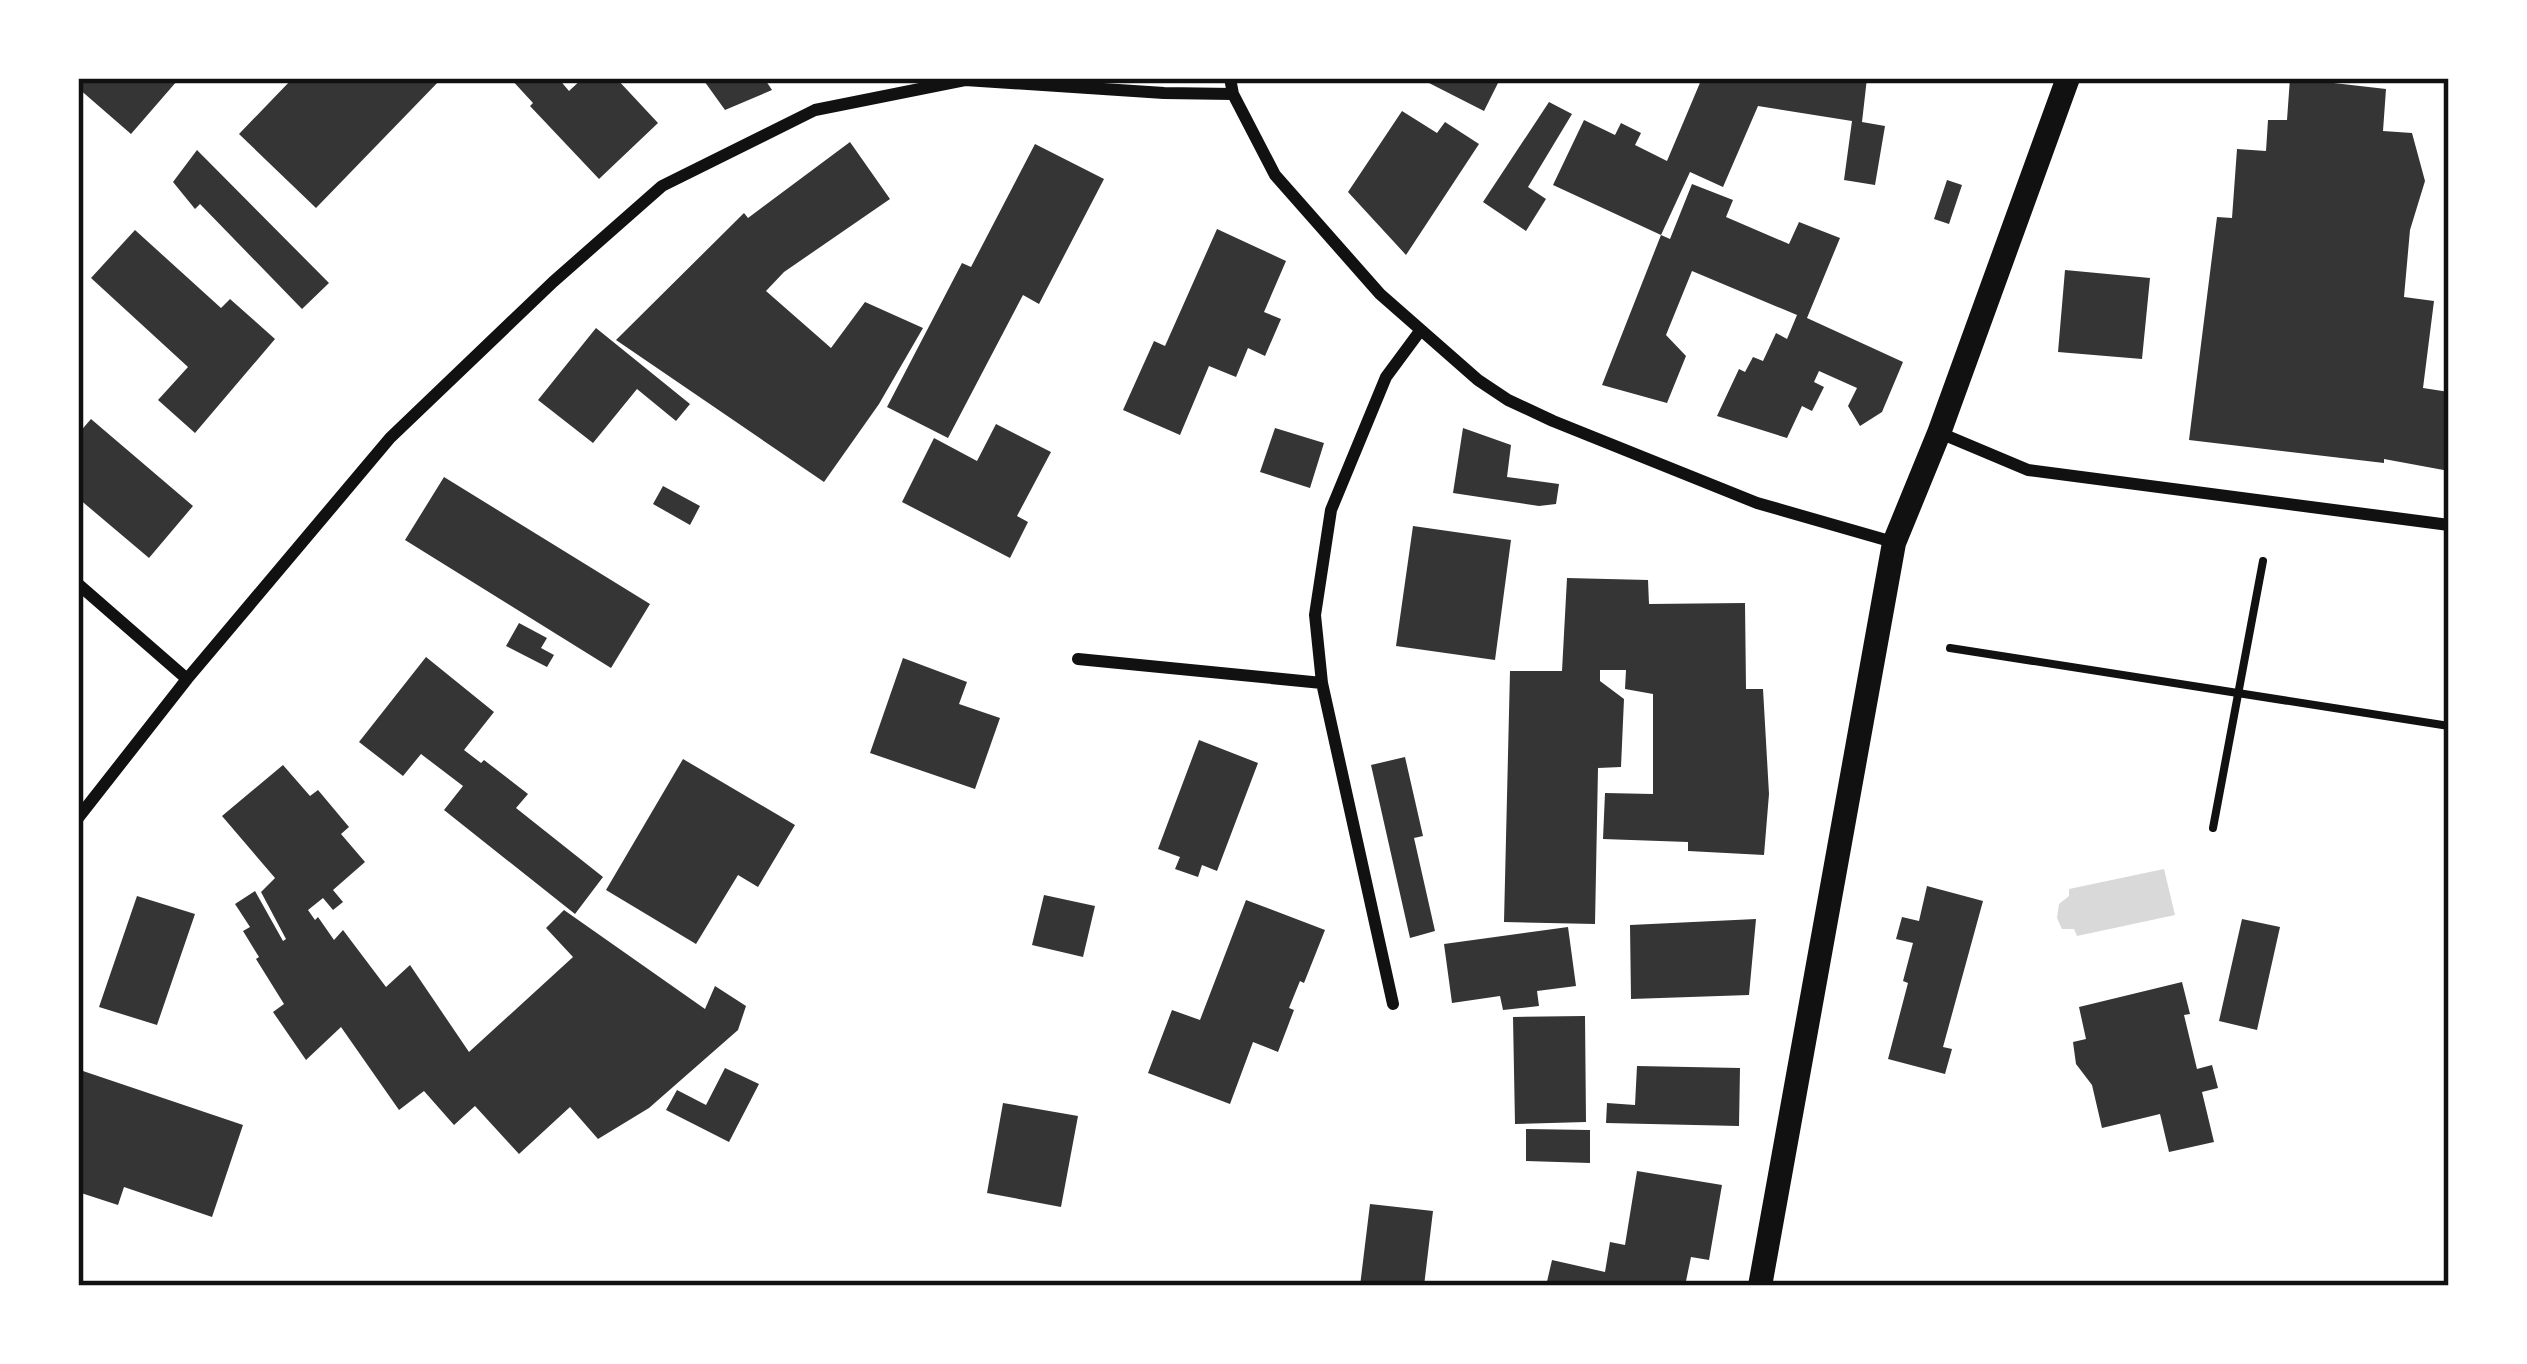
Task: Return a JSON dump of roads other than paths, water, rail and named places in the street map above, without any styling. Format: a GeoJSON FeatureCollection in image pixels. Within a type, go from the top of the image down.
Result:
{"type":"FeatureCollection","features":[{"type":"Feature","properties":{"kind":"main road"},"geometry":{"type":"LineString","coordinates":[[1760,1286],[1894,543],[1939,433],[2060,84]]}},
{"type":"Feature","properties":{"kind":"street"},"geometry":{"type":"LineString","coordinates":[[1229,78],[1275,175],[1380,294],[1478,380],[1523,407],[1757,502],[1894,543]]}},
{"type":"Feature","properties":{"kind":"street"},"geometry":{"type":"LineString","coordinates":[[78,818],[187,679],[390,438],[553,282],[662,186],[814,110],[964,80],[1233,94]]}},
{"type":"Feature","properties":{"kind":"street"},"geometry":{"type":"LineString","coordinates":[[1393,1004],[1322,683],[1315,615],[1331,510],[1386,377],[1420,331]]}},
{"type":"Feature","properties":{"kind":"street"},"geometry":{"type":"LineString","coordinates":[[1939,433],[2029,470],[2449,526]]}},
{"type":"Feature","properties":{"kind":"street"},"geometry":{"type":"LineString","coordinates":[[78,584],[187,679]]}},
{"type":"Feature","properties":{"kind":"street"},"geometry":{"type":"LineString","coordinates":[[1078,659],[1322,683]]}}]}
